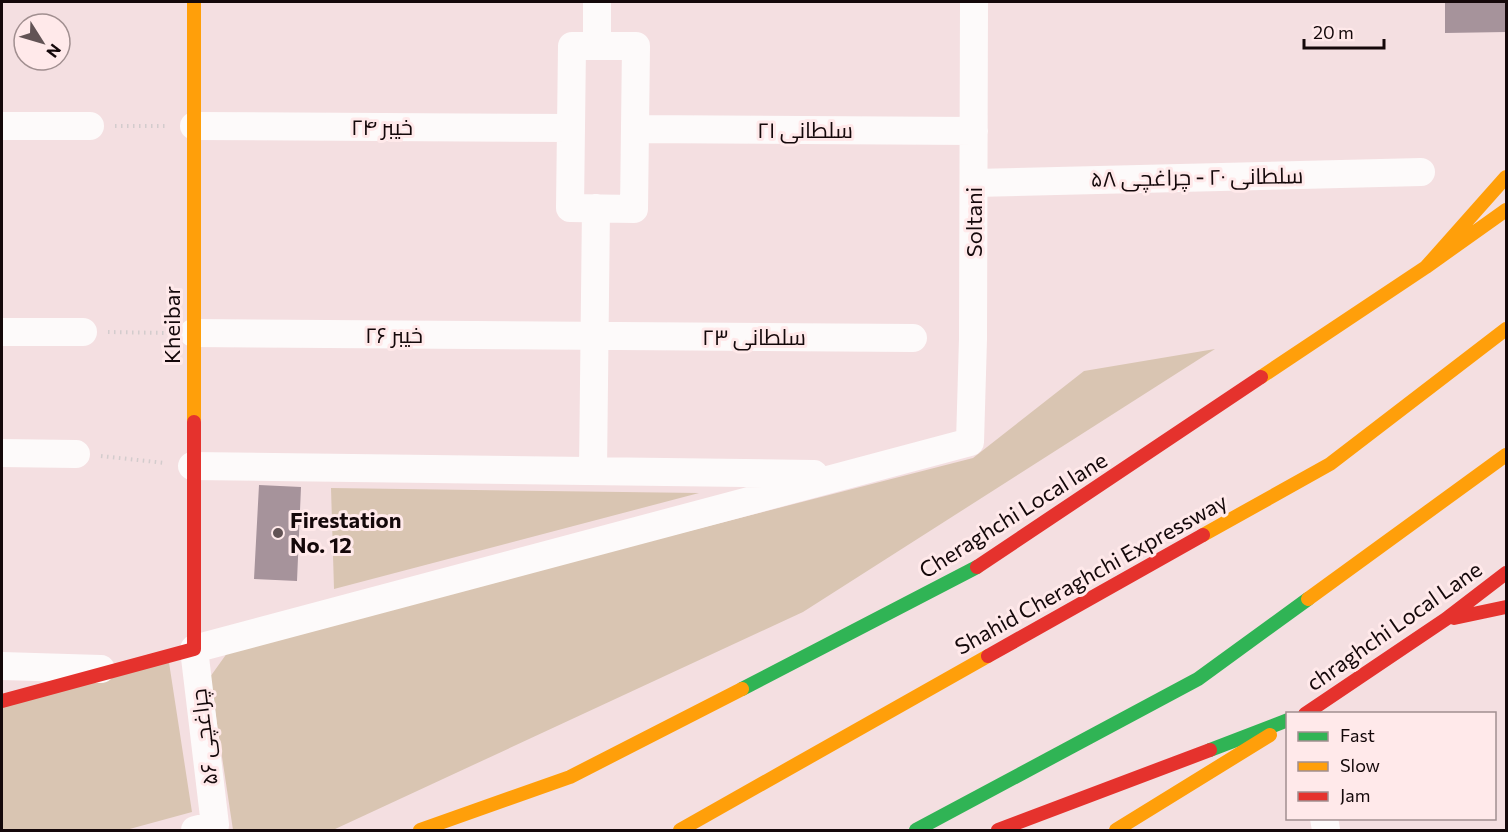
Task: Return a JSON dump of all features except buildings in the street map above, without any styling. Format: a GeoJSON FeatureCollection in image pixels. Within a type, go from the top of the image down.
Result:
{"type":"FeatureCollection","features":[{"type":"Feature","properties":{"kind":"main road","name":"Kheibar"},"geometry":{"type":"LineString","coordinates":[[194,2],[192,466],[194,649]]}},
{"type":"Feature","properties":{"kind":"main road","name":"Cheraghchi Local lane"},"geometry":{"type":"LineString","coordinates":[[420,831],[570,777],[968,573],[1426,267],[1506,177]]}},
{"type":"Feature","properties":{"kind":"main road"},"geometry":{"type":"LineString","coordinates":[[1426,267],[1506,210]]}},
{"type":"Feature","properties":{"kind":"main road","name":"Shahid Cheraghchi Expressway"},"geometry":{"type":"LineString","coordinates":[[680,831],[1330,464],[1506,329]]}},
{"type":"Feature","properties":{"kind":"main road"},"geometry":{"type":"LineString","coordinates":[[916,831],[1198,679],[1506,455]]}},
{"type":"Feature","properties":{"kind":"main road","name":"chraghchi Local Lane"},"geometry":{"type":"LineString","coordinates":[[1309,712],[1446,619],[1506,573]]}},
{"type":"Feature","properties":{"kind":"main road"},"geometry":{"type":"LineString","coordinates":[[1446,619],[1506,607]]}},
{"type":"Feature","properties":{"kind":"main road"},"geometry":{"type":"LineString","coordinates":[[2,701],[194,649]]}},
{"type":"Feature","properties":{"kind":"main road"},"geometry":{"type":"LineString","coordinates":[[998,831],[1286,722]]}},
{"type":"Feature","properties":{"kind":"main road"},"geometry":{"type":"LineString","coordinates":[[1116,831],[1286,723]]}},
{"type":"Feature","properties":{"kind":"main road"},"geometry":{"type":"LineString","coordinates":[[459,831],[570,777]]}},
{"type":"Feature","properties":{"kind":"street"},"geometry":{"type":"LineString","coordinates":[[597,2],[597,46]]}},
{"type":"Feature","properties":{"kind":"street","name":"Soltani"},"geometry":{"type":"LineString","coordinates":[[849,474],[970,442],[974,2]]}},
{"type":"Feature","properties":{"kind":"street"},"geometry":{"type":"LineString","coordinates":[[572,46],[597,46],[636,46],[634,209],[570,208],[572,46]]}},
{"type":"Feature","properties":{"kind":"street"},"geometry":{"type":"LineString","coordinates":[[2,126],[90,126]]}},
{"type":"Feature","properties":{"kind":"street","name":"خیبر ۲۴"},"geometry":{"type":"LineString","coordinates":[[194,126],[571,128]]}},
{"type":"Feature","properties":{"kind":"street","name":"سلطانی ۲۱"},"geometry":{"type":"LineString","coordinates":[[635,129],[974,131]]}},
{"type":"Feature","properties":{"kind":"street","name":"سلطانی ۲۰ - چراغچی ۵۸"},"geometry":{"type":"LineString","coordinates":[[974,183],[1421,172]]}},
{"type":"Feature","properties":{"kind":"street"},"geometry":{"type":"LineString","coordinates":[[593,471],[596,208]]}},
{"type":"Feature","properties":{"kind":"street"},"geometry":{"type":"LineString","coordinates":[[2,332],[83,332]]}},
{"type":"Feature","properties":{"kind":"street","name":"خیبر ۲۶"},"geometry":{"type":"LineString","coordinates":[[193,333],[595,336]]}},
{"type":"Feature","properties":{"kind":"street","name":"سلطانی ۲۳"},"geometry":{"type":"LineString","coordinates":[[595,336],[913,338]]}},
{"type":"Feature","properties":{"kind":"street"},"geometry":{"type":"LineString","coordinates":[[2,453],[76,454]]}},
{"type":"Feature","properties":{"kind":"street"},"geometry":{"type":"LineString","coordinates":[[192,466],[849,474]]}},
{"type":"Feature","properties":{"kind":"street"},"geometry":{"type":"LineString","coordinates":[[194,649],[849,474]]}},
{"type":"Feature","properties":{"kind":"street","name":"چراغچی ۵۶"},"geometry":{"type":"LineString","coordinates":[[194,649],[205,828]]}},
{"type":"Feature","properties":{"kind":"street"},"geometry":{"type":"LineString","coordinates":[[2,666],[118,669]]}},
{"type":"Feature","properties":{"kind":"path"},"geometry":{"type":"LineString","coordinates":[[90,126],[194,126]]}},
{"type":"Feature","properties":{"kind":"path"},"geometry":{"type":"LineString","coordinates":[[83,332],[193,333]]}},
{"type":"Feature","properties":{"kind":"path"},"geometry":{"type":"LineString","coordinates":[[76,454],[192,466]]}},
{"type":"Feature","properties":{"kind":"shaded area"},"geometry":{"type":"Polygon","coordinates":[[[1215,349],[803,612],[333,830],[233,830],[210,677],[230,649],[973,458],[1084,371],[1215,349]]]}},
{"type":"Feature","properties":{"kind":"shaded area"},"geometry":{"type":"Polygon","coordinates":[[[331,488],[699,493],[334,589],[331,488]]]}},
{"type":"Feature","properties":{"kind":"shaded area"},"geometry":{"type":"Polygon","coordinates":[[[168,656],[192,812],[126,830],[2,830],[2,704],[168,656]]]}},
{"type":"Feature","properties":{"kind":"traffic: fast"},"geometry":{"type":"LineString","coordinates":[[742,689],[977,567]]}},
{"type":"Feature","properties":{"kind":"traffic: fast"},"geometry":{"type":"LineString","coordinates":[[916,830],[1198,679],[1308,599]]}},
{"type":"Feature","properties":{"kind":"traffic: fast"},"geometry":{"type":"LineString","coordinates":[[1210,750],[1286,721]]}},
{"type":"Feature","properties":{"kind":"traffic: slow"},"geometry":{"type":"LineString","coordinates":[[194,2],[194,422]]}},
{"type":"Feature","properties":{"kind":"traffic: slow"},"geometry":{"type":"LineString","coordinates":[[1261,377],[1426,267],[1506,177]]}},
{"type":"Feature","properties":{"kind":"traffic: slow"},"geometry":{"type":"LineString","coordinates":[[1426,267],[1506,210]]}},
{"type":"Feature","properties":{"kind":"traffic: slow"},"geometry":{"type":"LineString","coordinates":[[1203,535],[1330,464],[1506,329]]}},
{"type":"Feature","properties":{"kind":"traffic: slow"},"geometry":{"type":"LineString","coordinates":[[1308,599],[1506,455]]}},
{"type":"Feature","properties":{"kind":"traffic: slow"},"geometry":{"type":"LineString","coordinates":[[680,830],[988,656]]}},
{"type":"Feature","properties":{"kind":"traffic: slow"},"geometry":{"type":"LineString","coordinates":[[420,830],[570,777],[742,689]]}},
{"type":"Feature","properties":{"kind":"traffic: slow"},"geometry":{"type":"LineString","coordinates":[[1116,830],[1270,735]]}},
{"type":"Feature","properties":{"kind":"traffic: jam"},"geometry":{"type":"LineString","coordinates":[[977,567],[1261,377]]}},
{"type":"Feature","properties":{"kind":"traffic: jam"},"geometry":{"type":"LineString","coordinates":[[2,701],[194,649],[194,422]]}},
{"type":"Feature","properties":{"kind":"traffic: jam"},"geometry":{"type":"LineString","coordinates":[[988,656],[1203,535]]}},
{"type":"Feature","properties":{"kind":"traffic: jam"},"geometry":{"type":"LineString","coordinates":[[1308,712],[1446,619],[1506,573]]}},
{"type":"Feature","properties":{"kind":"traffic: jam"},"geometry":{"type":"LineString","coordinates":[[1454,618],[1506,607]]}},
{"type":"Feature","properties":{"kind":"traffic: jam"},"geometry":{"type":"LineString","coordinates":[[998,830],[1210,750]]}},
{"type":"Feature","properties":{"kind":"place","name":"Firestation No. 12"},"geometry":{"type":"Point","coordinates":[278,533]}}]}
